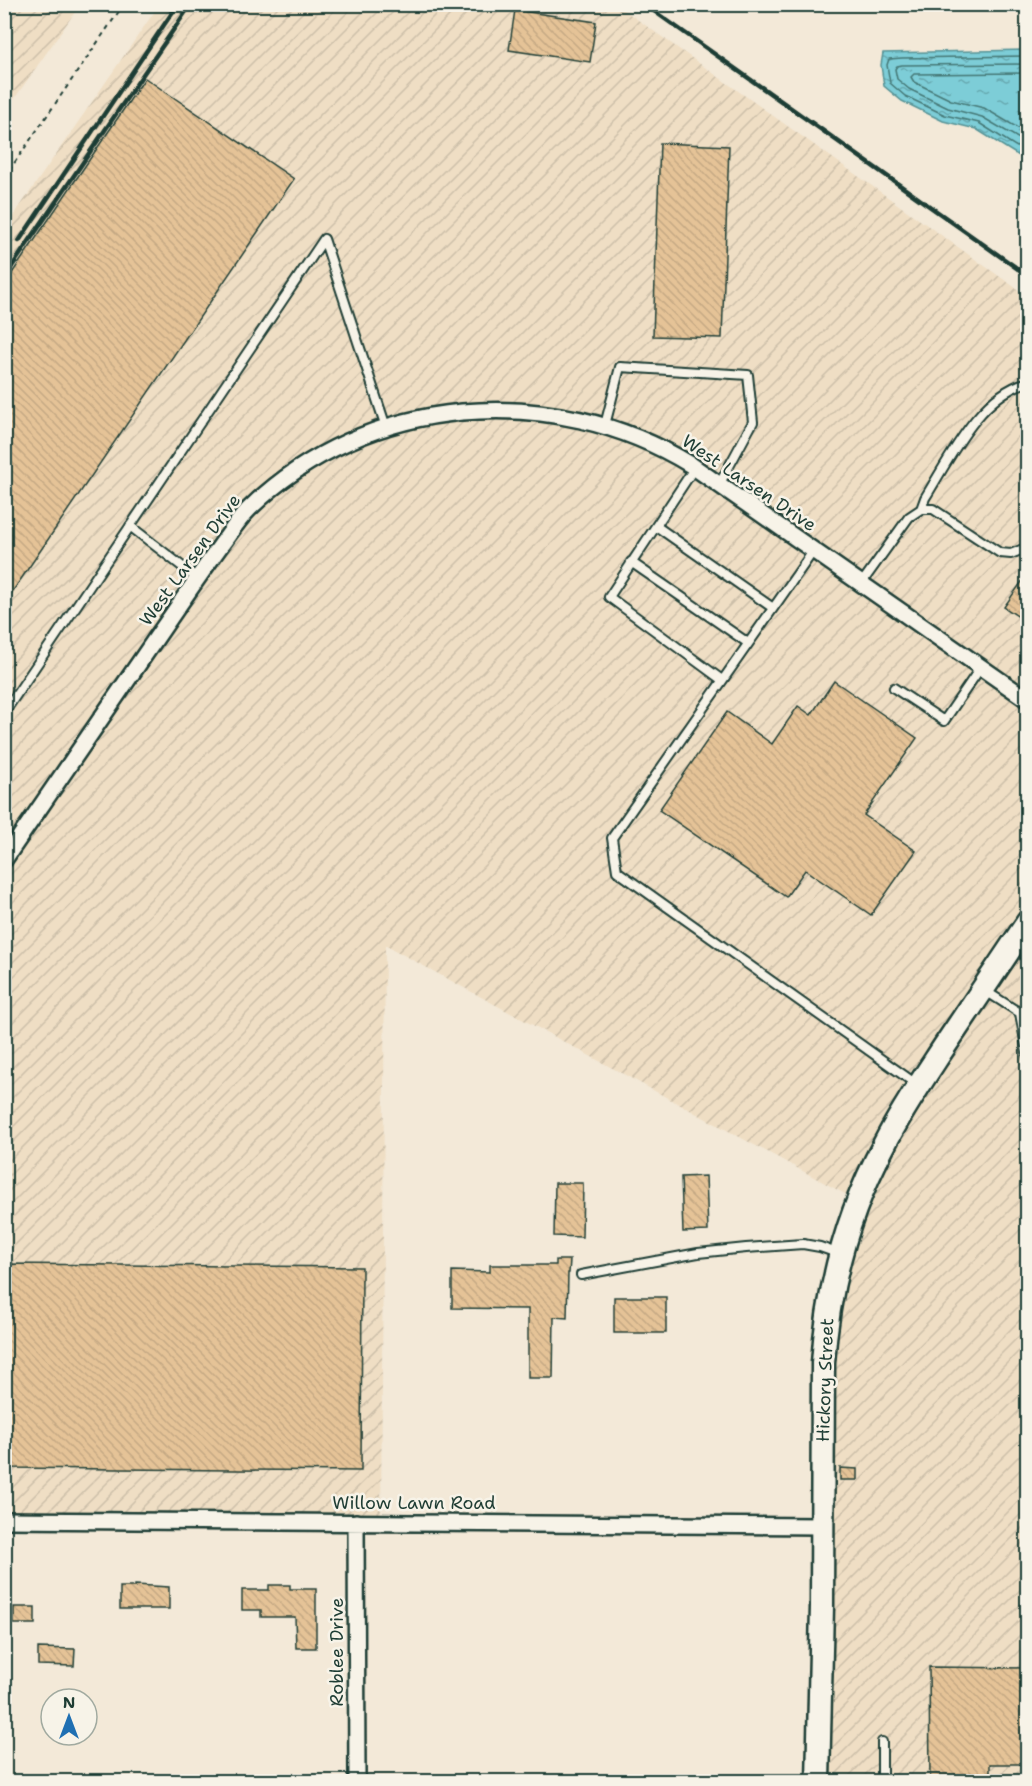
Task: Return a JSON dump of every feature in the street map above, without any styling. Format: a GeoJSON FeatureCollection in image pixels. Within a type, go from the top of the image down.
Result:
{"type":"FeatureCollection","features":[{"type":"Feature","properties":{"kind":"street","name":"West Larsen Drive"},"geometry":{"type":"LineString","coordinates":[[6,854],[197,578],[246,512],[297,471],[336,448],[386,427],[448,413],[498,410],[547,413],[605,425],[655,445],[695,467],[1028,700]]}},
{"type":"Feature","properties":{"kind":"street","name":"Hickory Street"},"geometry":{"type":"LineString","coordinates":[[818,1782],[824,1349],[829,1309],[841,1255],[858,1201],[889,1134],[1028,922]]}},
{"type":"Feature","properties":{"kind":"street","name":"Willow Lawn Road"},"geometry":{"type":"LineString","coordinates":[[4,1520],[822,1526]]}},
{"type":"Feature","properties":{"kind":"street","name":"Roblee Drive"},"geometry":{"type":"LineString","coordinates":[[356,1522],[357,1782]]}},
{"type":"Feature","properties":{"kind":"lane"},"geometry":{"type":"LineString","coordinates":[[4,713],[324,239],[386,427]]}},
{"type":"Feature","properties":{"kind":"lane"},"geometry":{"type":"LineString","coordinates":[[605,425],[620,367],[748,375],[753,422],[719,484]]}},
{"type":"Feature","properties":{"kind":"lane"},"geometry":{"type":"LineString","coordinates":[[861,584],[909,517],[921,508],[976,417],[1006,391],[1028,382]]}},
{"type":"Feature","properties":{"kind":"lane"},"geometry":{"type":"LineString","coordinates":[[695,467],[609,597],[722,680]]}},
{"type":"Feature","properties":{"kind":"lane"},"geometry":{"type":"LineString","coordinates":[[921,508],[933,508],[1000,553],[1011,554],[1028,546]]}},
{"type":"Feature","properties":{"kind":"lane"},"geometry":{"type":"LineString","coordinates":[[130,526],[197,578]]}},
{"type":"Feature","properties":{"kind":"lane"},"geometry":{"type":"LineString","coordinates":[[656,526],[772,608]]}},
{"type":"Feature","properties":{"kind":"lane"},"geometry":{"type":"LineString","coordinates":[[814,550],[612,838],[617,871],[919,1086]]}},
{"type":"Feature","properties":{"kind":"lane"},"geometry":{"type":"LineString","coordinates":[[631,562],[748,643]]}},
{"type":"Feature","properties":{"kind":"lane"},"geometry":{"type":"LineString","coordinates":[[894,688],[944,721],[981,667]]}},
{"type":"Feature","properties":{"kind":"lane"},"geometry":{"type":"LineString","coordinates":[[983,989],[1020,1013]]}},
{"type":"Feature","properties":{"kind":"lane"},"geometry":{"type":"LineString","coordinates":[[1028,1002],[1020,1013],[1028,1058]]}},
{"type":"Feature","properties":{"kind":"lane"},"geometry":{"type":"LineString","coordinates":[[581,1275],[698,1253],[746,1248],[803,1244],[820,1247],[841,1255]]}},
{"type":"Feature","properties":{"kind":"lane"},"geometry":{"type":"LineString","coordinates":[[882,1742],[882,1782]]}},
{"type":"Feature","properties":{"kind":"path"},"geometry":{"type":"LineString","coordinates":[[4,178],[124,4]]}},
{"type":"Feature","properties":{"kind":"shaded area"},"geometry":{"type":"Polygon","coordinates":[[[4,5],[80,5],[5,112],[4,5]]]}},
{"type":"Feature","properties":{"kind":"shaded area"},"geometry":{"type":"Polygon","coordinates":[[[159,5],[617,5],[1027,296],[1027,1781],[818,1781],[823,1363],[858,1201],[385,945],[381,1524],[5,1520],[5,228],[159,5]]]}},
{"type":"Feature","properties":{"kind":"water"},"geometry":{"type":"Polygon","coordinates":[[[1027,50],[1027,161],[976,129],[943,121],[902,101],[884,86],[881,65],[883,53],[1027,50]]]}},
{"type":"Feature","properties":{"kind":"building"},"geometry":{"type":"Polygon","coordinates":[[[515,10],[596,22],[590,62],[509,50],[515,10]]]}},
{"type":"Feature","properties":{"kind":"building"},"geometry":{"type":"Polygon","coordinates":[[[145,78],[294,179],[4,604],[4,285],[145,78]]]}},
{"type":"Feature","properties":{"kind":"building"},"geometry":{"type":"Polygon","coordinates":[[[660,143],[729,146],[722,338],[653,336],[660,143]]]}},
{"type":"Feature","properties":{"kind":"building"},"geometry":{"type":"Polygon","coordinates":[[[1028,573],[1028,623],[1004,607],[1028,573]]]}},
{"type":"Feature","properties":{"kind":"building"},"geometry":{"type":"Polygon","coordinates":[[[834,681],[917,738],[864,815],[916,851],[871,915],[805,870],[786,897],[659,810],[727,712],[772,744],[798,706],[811,715],[834,681]]]}},
{"type":"Feature","properties":{"kind":"building"},"geometry":{"type":"Polygon","coordinates":[[[706,1176],[708,1231],[683,1232],[681,1177],[706,1176]]]}},
{"type":"Feature","properties":{"kind":"building"},"geometry":{"type":"Polygon","coordinates":[[[555,1183],[583,1183],[582,1237],[554,1236],[555,1183]]]}},
{"type":"Feature","properties":{"kind":"building"},"geometry":{"type":"Polygon","coordinates":[[[556,1260],[570,1260],[567,1318],[554,1317],[553,1378],[528,1378],[528,1309],[452,1308],[452,1271],[490,1272],[490,1265],[556,1265],[556,1260]]]}},
{"type":"Feature","properties":{"kind":"building"},"geometry":{"type":"Polygon","coordinates":[[[4,1264],[362,1267],[361,1471],[4,1468],[4,1264]]]}},
{"type":"Feature","properties":{"kind":"building"},"geometry":{"type":"Polygon","coordinates":[[[614,1297],[666,1297],[666,1333],[614,1333],[614,1297]]]}},
{"type":"Feature","properties":{"kind":"building"},"geometry":{"type":"Polygon","coordinates":[[[840,1468],[857,1469],[857,1480],[840,1480],[840,1468]]]}},
{"type":"Feature","properties":{"kind":"building"},"geometry":{"type":"Polygon","coordinates":[[[135,1585],[169,1587],[169,1609],[120,1609],[120,1587],[135,1587],[135,1585]]]}},
{"type":"Feature","properties":{"kind":"building"},"geometry":{"type":"Polygon","coordinates":[[[269,1585],[290,1585],[290,1589],[316,1589],[316,1648],[296,1648],[295,1617],[261,1617],[261,1610],[242,1610],[242,1590],[269,1590],[269,1585]]]}},
{"type":"Feature","properties":{"kind":"building"},"geometry":{"type":"Polygon","coordinates":[[[14,1607],[35,1607],[35,1624],[14,1624],[14,1607]]]}},
{"type":"Feature","properties":{"kind":"building"},"geometry":{"type":"Polygon","coordinates":[[[38,1648],[75,1649],[74,1666],[38,1665],[38,1648]]]}},
{"type":"Feature","properties":{"kind":"building"},"geometry":{"type":"Polygon","coordinates":[[[929,1667],[1027,1668],[1027,1764],[990,1764],[990,1782],[930,1782],[929,1667]]]}},
{"type":"Feature","properties":{"kind":"railway"},"geometry":{"type":"LineString","coordinates":[[19,241],[178,4]]}},
{"type":"Feature","properties":{"kind":"railway"},"geometry":{"type":"LineString","coordinates":[[4,278],[191,4]]}},
{"type":"Feature","properties":{"kind":"railway"},"geometry":{"type":"LineString","coordinates":[[644,4],[1028,276]]}}]}
